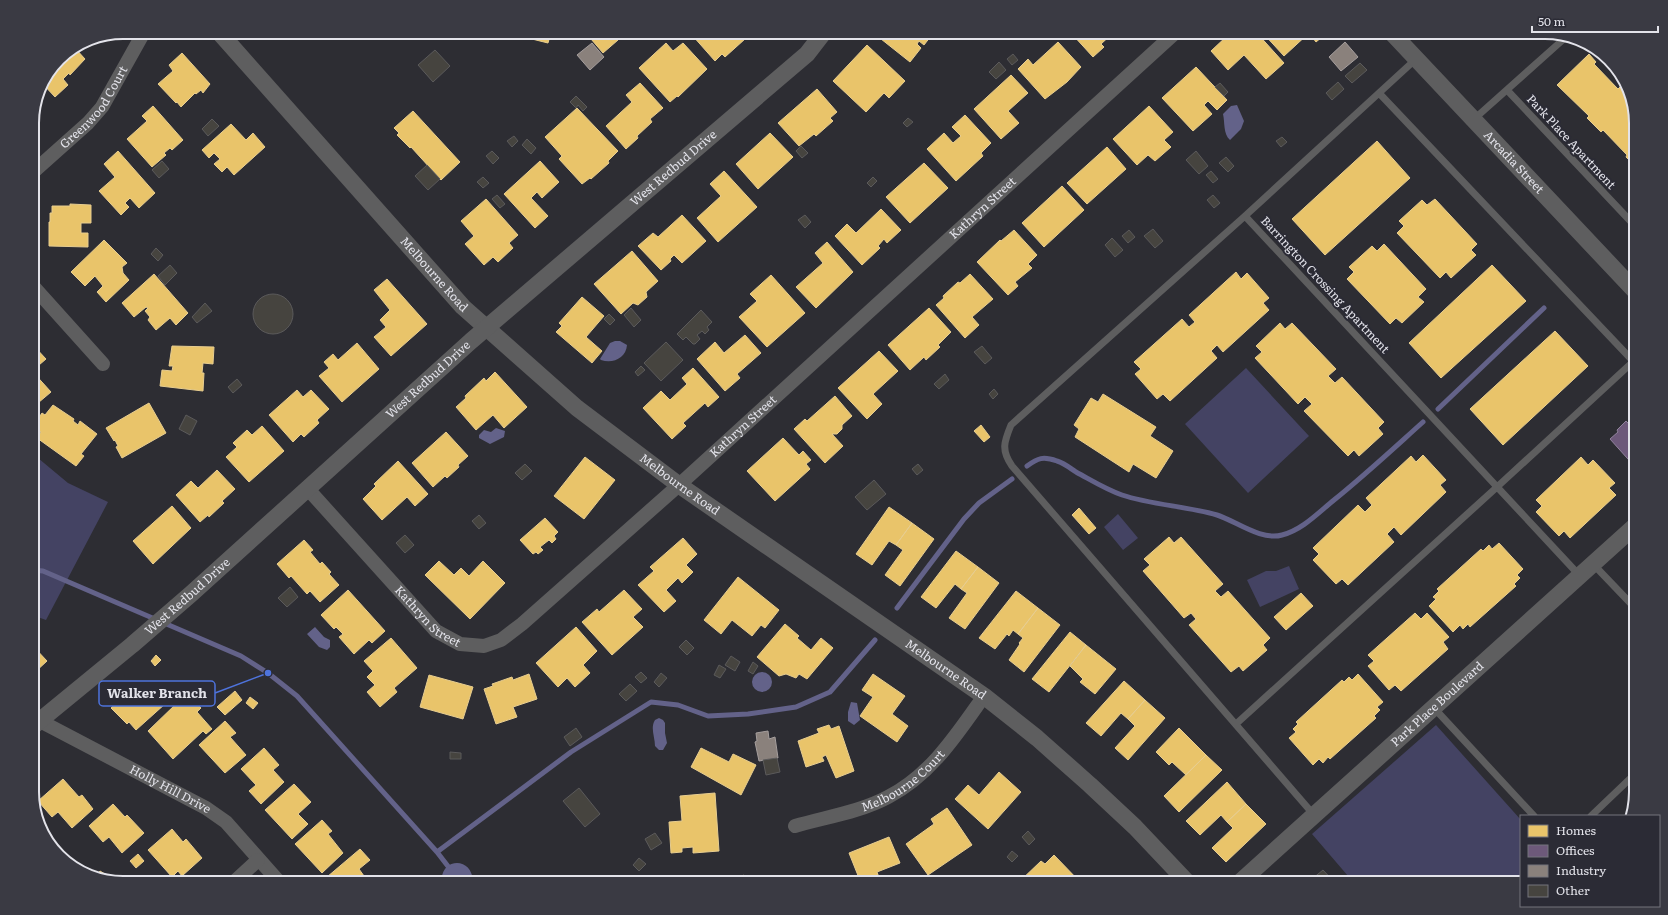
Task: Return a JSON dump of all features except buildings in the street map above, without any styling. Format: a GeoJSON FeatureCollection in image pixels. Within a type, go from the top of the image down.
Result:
{"type":"FeatureCollection","features":[{"type":"Feature","properties":{"kind":"street","name":"Greenwood Court"},"geometry":{"type":"LineString","coordinates":[[39,167],[88,123],[102,107],[140,39]]}},
{"type":"Feature","properties":{"kind":"street","name":"Melbourne Road"},"geometry":{"type":"LineString","coordinates":[[225,39],[463,307],[577,408],[679,484],[984,696],[1037,738],[1090,785],[1135,827],[1181,876]]}},
{"type":"Feature","properties":{"kind":"street","name":"West Redbud Drive"},"geometry":{"type":"LineString","coordinates":[[39,722],[191,594],[487,327],[807,54],[819,39]]}},
{"type":"Feature","properties":{"kind":"street","name":"Kathryn Street"},"geometry":{"type":"LineString","coordinates":[[307,488],[436,631],[460,644],[484,646],[501,640],[522,624],[679,484],[1168,39]]}},
{"type":"Feature","properties":{"kind":"street","name":"Arcadia Street"},"geometry":{"type":"LineString","coordinates":[[1398,39],[1629,285]]}},
{"type":"Feature","properties":{"kind":"street"},"geometry":{"type":"LineString","coordinates":[[39,293],[103,364]]}},
{"type":"Feature","properties":{"kind":"street","name":"Park Place Boulevard"},"geometry":{"type":"LineString","coordinates":[[1247,876],[1629,531]]}},
{"type":"Feature","properties":{"kind":"street","name":"Melbourne Court"},"geometry":{"type":"LineString","coordinates":[[795,826],[869,805],[906,787],[936,759],[984,696]]}},
{"type":"Feature","properties":{"kind":"street","name":"Holly Hill Drive"},"geometry":{"type":"LineString","coordinates":[[39,725],[206,808],[226,822],[273,876]]}},
{"type":"Feature","properties":{"kind":"street"},"geometry":{"type":"LineString","coordinates":[[241,876],[258,860]]}},
{"type":"Feature","properties":{"kind":"lane"},"geometry":{"type":"LineString","coordinates":[[1473,120],[1562,41]]}},
{"type":"Feature","properties":{"kind":"lane","name":"Barrington Crossing Apartment"},"geometry":{"type":"LineString","coordinates":[[1416,59],[1245,216],[1580,576]]}},
{"type":"Feature","properties":{"kind":"lane","name":"Park Place Apartment"},"geometry":{"type":"LineString","coordinates":[[1507,90],[1629,220]]}},
{"type":"Feature","properties":{"kind":"lane"},"geometry":{"type":"LineString","coordinates":[[1379,93],[1629,354]]}},
{"type":"Feature","properties":{"kind":"lane"},"geometry":{"type":"LineString","coordinates":[[1245,216],[1012,425],[1006,436],[1004,447],[1005,457],[1314,816]]}},
{"type":"Feature","properties":{"kind":"lane"},"geometry":{"type":"LineString","coordinates":[[1236,724],[1498,487],[1629,366]]}},
{"type":"Feature","properties":{"kind":"lane"},"geometry":{"type":"LineString","coordinates":[[1593,564],[1629,602]]}},
{"type":"Feature","properties":{"kind":"lane"},"geometry":{"type":"LineString","coordinates":[[1433,708],[1533,815]]}},
{"type":"Feature","properties":{"kind":"lane"},"geometry":{"type":"LineString","coordinates":[[1592,815],[1629,780]]}},
{"type":"Feature","properties":{"kind":"shaded area"},"geometry":{"type":"Polygon","coordinates":[[[1237,105],[1244,121],[1241,129],[1230,140],[1226,135],[1223,114],[1231,106],[1237,105]]]}},
{"type":"Feature","properties":{"kind":"shaded area"},"geometry":{"type":"Polygon","coordinates":[[[620,341],[627,345],[624,353],[618,359],[610,361],[601,360],[600,359],[610,343],[620,341]]]}},
{"type":"Feature","properties":{"kind":"shaded area"},"geometry":{"type":"Polygon","coordinates":[[[1246,368],[1309,436],[1248,493],[1185,424],[1246,368]]]}},
{"type":"Feature","properties":{"kind":"shaded area"},"geometry":{"type":"Polygon","coordinates":[[[496,428],[505,431],[504,437],[490,444],[479,438],[479,435],[484,430],[491,432],[496,428]]]}},
{"type":"Feature","properties":{"kind":"shaded area"},"geometry":{"type":"Polygon","coordinates":[[[39,459],[68,483],[108,502],[46,620],[39,618],[39,459]]]}},
{"type":"Feature","properties":{"kind":"shaded area"},"geometry":{"type":"Polygon","coordinates":[[[1118,514],[1138,538],[1123,550],[1104,527],[1118,514]]]}},
{"type":"Feature","properties":{"kind":"shaded area"},"geometry":{"type":"Polygon","coordinates":[[[1289,566],[1299,589],[1260,607],[1247,580],[1266,571],[1276,571],[1289,566]]]}},
{"type":"Feature","properties":{"kind":"shaded area"},"geometry":{"type":"Polygon","coordinates":[[[315,627],[324,637],[330,640],[330,647],[327,650],[319,647],[307,634],[315,627]]]}},
{"type":"Feature","properties":{"kind":"shaded area"},"geometry":{"type":"Polygon","coordinates":[[[762,672],[769,675],[772,682],[769,689],[762,692],[755,689],[752,682],[755,675],[762,672]]]}},
{"type":"Feature","properties":{"kind":"shaded area"},"geometry":{"type":"Polygon","coordinates":[[[851,702],[857,703],[860,720],[854,725],[848,721],[848,712],[851,702]]]}},
{"type":"Feature","properties":{"kind":"shaded area"},"geometry":{"type":"Polygon","coordinates":[[[659,718],[665,723],[667,743],[663,750],[659,750],[655,746],[653,733],[655,720],[659,718]]]}},
{"type":"Feature","properties":{"kind":"shaded area"},"geometry":{"type":"Polygon","coordinates":[[[1436,725],[1520,819],[1520,876],[1348,876],[1312,834],[1436,725]]]}},
{"type":"Feature","properties":{"kind":"waterway"},"geometry":{"type":"LineString","coordinates":[[1438,409],[1544,308]]}},
{"type":"Feature","properties":{"kind":"waterway"},"geometry":{"type":"LineString","coordinates":[[1027,466],[1034,461],[1044,458],[1052,459],[1122,495],[1217,515],[1257,533],[1274,536],[1289,533],[1310,520],[1423,422]]}},
{"type":"Feature","properties":{"kind":"waterway"},"geometry":{"type":"LineString","coordinates":[[897,608],[964,519],[979,503],[1012,479]]}},
{"type":"Feature","properties":{"kind":"waterway"},"geometry":{"type":"LineString","coordinates":[[39,571],[43,571],[241,656],[268,673],[297,696],[437,852],[455,876]]}},
{"type":"Feature","properties":{"kind":"waterway"},"geometry":{"type":"LineString","coordinates":[[437,852],[571,752],[651,702],[678,705],[708,716],[748,714],[796,707],[830,692],[875,640]]}},
{"type":"Feature","properties":{"kind":"place","name":"Walker Branch"},"geometry":{"type":"Point","coordinates":[268,673]}}]}
